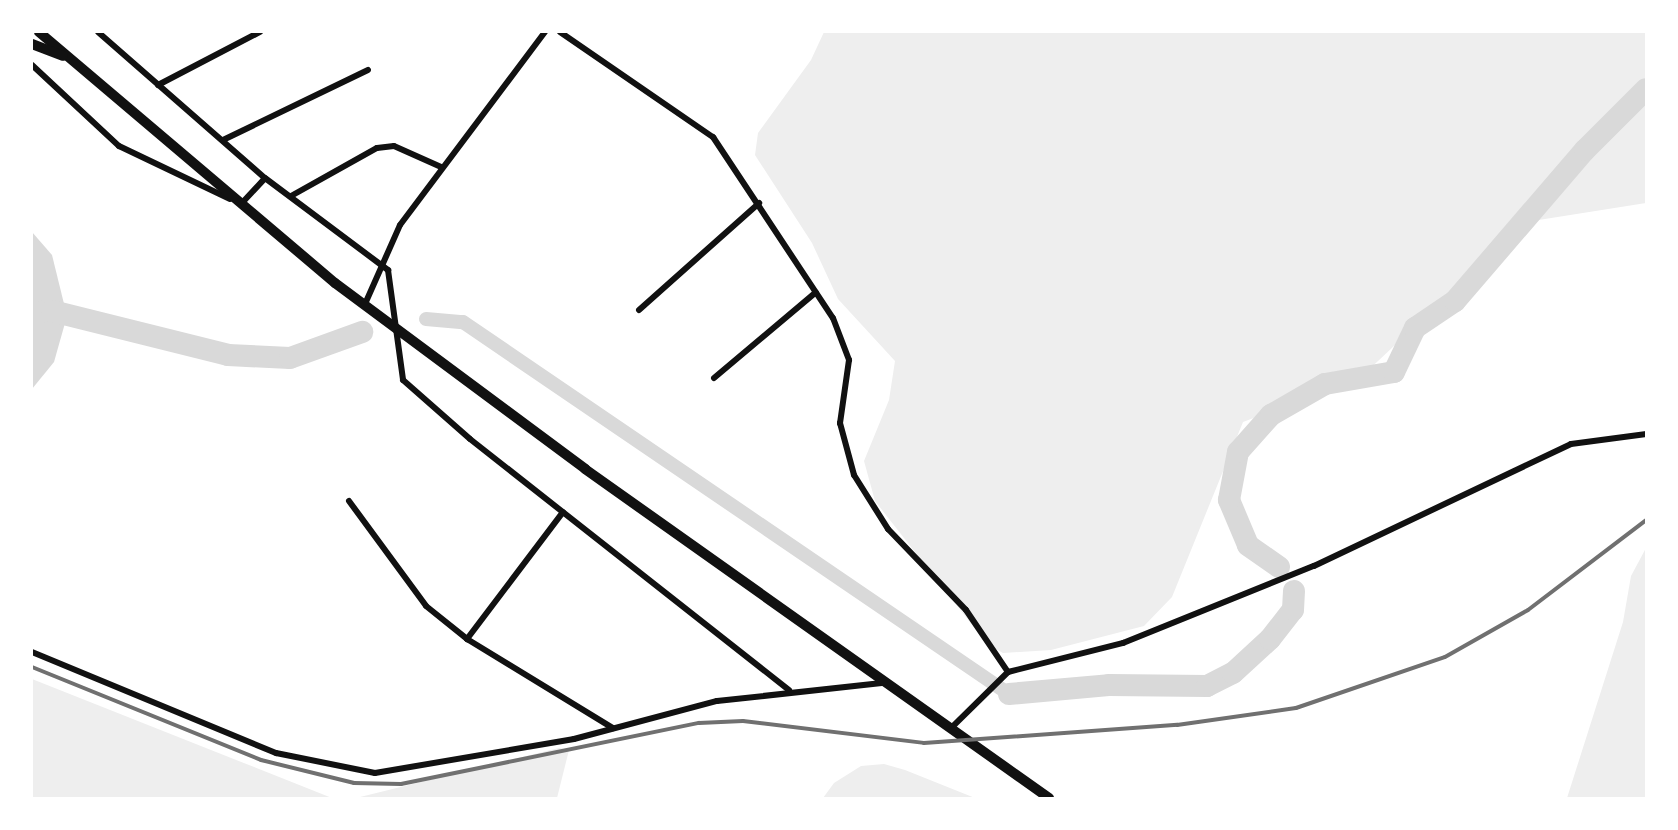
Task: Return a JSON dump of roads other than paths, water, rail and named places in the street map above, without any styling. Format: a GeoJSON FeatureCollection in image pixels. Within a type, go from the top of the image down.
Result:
{"type":"FeatureCollection","features":[{"type":"Feature","properties":{"kind":"main road"},"geometry":{"type":"LineString","coordinates":[[39,32],[241,204],[365,304],[585,469],[1049,798]]}},
{"type":"Feature","properties":{"kind":"main road"},"geometry":{"type":"LineString","coordinates":[[32,44],[71,59]]}},
{"type":"Feature","properties":{"kind":"street"},"geometry":{"type":"LineString","coordinates":[[98,32],[265,178],[380,262],[395,288],[403,380],[563,512],[789,690]]}},
{"type":"Feature","properties":{"kind":"street"},"geometry":{"type":"LineString","coordinates":[[158,85],[260,32]]}},
{"type":"Feature","properties":{"kind":"street"},"geometry":{"type":"LineString","coordinates":[[365,304],[380,262],[441,166],[480,124],[545,32]]}},
{"type":"Feature","properties":{"kind":"street"},"geometry":{"type":"LineString","coordinates":[[560,32],[713,137],[816,292],[849,360],[840,423],[854,475],[888,529],[966,610],[1008,672]]}},
{"type":"Feature","properties":{"kind":"street"},"geometry":{"type":"LineString","coordinates":[[32,65],[119,146],[241,204],[265,178]]}},
{"type":"Feature","properties":{"kind":"street"},"geometry":{"type":"LineString","coordinates":[[223,140],[368,69]]}},
{"type":"Feature","properties":{"kind":"street"},"geometry":{"type":"LineString","coordinates":[[291,196],[377,148],[394,146],[441,166]]}},
{"type":"Feature","properties":{"kind":"street"},"geometry":{"type":"LineString","coordinates":[[639,310],[759,203]]}},
{"type":"Feature","properties":{"kind":"street"},"geometry":{"type":"LineString","coordinates":[[714,378],[816,292]]}},
{"type":"Feature","properties":{"kind":"street"},"geometry":{"type":"LineString","coordinates":[[950,729],[1008,672],[1123,643],[1292,574],[1571,444],[1647,434]]}},
{"type":"Feature","properties":{"kind":"street"},"geometry":{"type":"LineString","coordinates":[[349,501],[426,606],[467,639],[613,728]]}},
{"type":"Feature","properties":{"kind":"street"},"geometry":{"type":"LineString","coordinates":[[467,639],[563,512]]}},
{"type":"Feature","properties":{"kind":"street"},"geometry":{"type":"LineString","coordinates":[[32,652],[276,753],[341,770],[412,769],[789,690],[888,683]]}},
{"type":"Feature","properties":{"kind":"waterway"},"geometry":{"type":"LineString","coordinates":[[1279,567],[1248,545],[1229,500],[1238,452],[1271,415],[1325,384],[1394,372],[1415,328],[1455,301],[1585,150],[1646,89]]}},
{"type":"Feature","properties":{"kind":"waterway"},"geometry":{"type":"LineString","coordinates":[[32,313],[52,311],[228,355],[290,358],[362,332]]}},
{"type":"Feature","properties":{"kind":"waterway"},"geometry":{"type":"LineString","coordinates":[[426,319],[463,322],[1009,694]]}},
{"type":"Feature","properties":{"kind":"waterway"},"geometry":{"type":"LineString","coordinates":[[1009,694],[1109,685],[1207,686],[1233,673],[1270,639],[1293,610],[1294,591]]}},
{"type":"Feature","properties":{"kind":"railway"},"geometry":{"type":"LineString","coordinates":[[32,667],[261,760],[354,783],[401,784],[699,723],[743,721],[924,743],[1177,725],[1296,708],[1445,657],[1528,610],[1646,520]]}}]}
